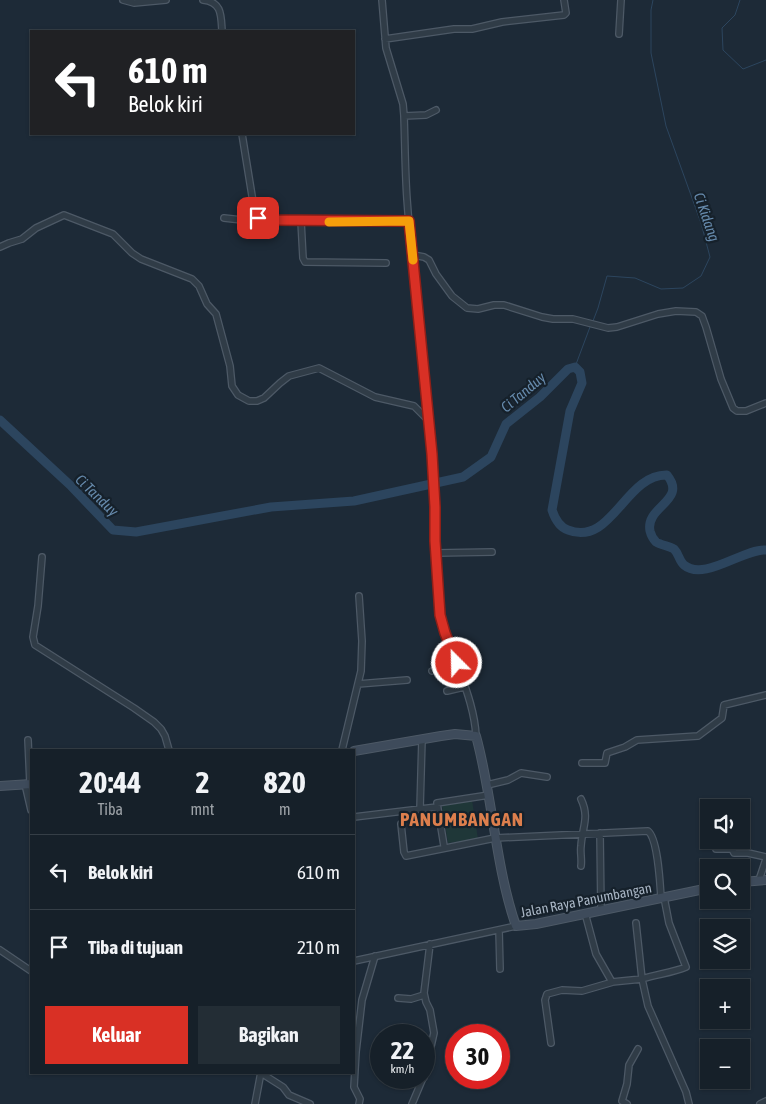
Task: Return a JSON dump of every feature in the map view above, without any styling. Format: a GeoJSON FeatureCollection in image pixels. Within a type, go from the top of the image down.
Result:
{"type":"FeatureCollection","features":[{"type":"Feature","properties":{"kind":"main road"},"geometry":{"type":"LineString","coordinates":[[355,751],[455,734],[476,736]]}},
{"type":"Feature","properties":{"kind":"main road","name":"Jalan Raya Panumbangan"},"geometry":{"type":"LineString","coordinates":[[476,736],[489,796],[495,838],[516,926],[585,914],[700,890]]}},
{"type":"Feature","properties":{"kind":"main road"},"geometry":{"type":"LineString","coordinates":[[0,786],[29,784]]}},
{"type":"Feature","properties":{"kind":"street"},"geometry":{"type":"LineString","coordinates":[[123,0],[134,2],[166,0]]}},
{"type":"Feature","properties":{"kind":"street"},"geometry":{"type":"LineString","coordinates":[[202,0],[215,3],[218,8],[222,30]]}},
{"type":"Feature","properties":{"kind":"street"},"geometry":{"type":"LineString","coordinates":[[382,0],[385,39],[390,63],[403,104],[409,221],[432,454],[436,553],[442,624],[464,686],[476,736]]}},
{"type":"Feature","properties":{"kind":"street"},"geometry":{"type":"LineString","coordinates":[[385,39],[454,29],[472,29],[502,22],[564,15],[566,13],[564,0]]}},
{"type":"Feature","properties":{"kind":"street"},"geometry":{"type":"LineString","coordinates":[[619,34],[621,0]]}},
{"type":"Feature","properties":{"kind":"street"},"geometry":{"type":"LineString","coordinates":[[404,116],[426,115],[436,110]]}},
{"type":"Feature","properties":{"kind":"street"},"geometry":{"type":"LineString","coordinates":[[242,135],[254,208],[258,218]]}},
{"type":"Feature","properties":{"kind":"street"},"geometry":{"type":"LineString","coordinates":[[0,247],[9,242],[22,239],[36,228],[64,215],[111,233],[141,259],[192,279],[197,284],[207,304],[216,314],[230,366],[232,386],[238,395],[257,401],[264,398],[289,376],[319,368],[374,397],[411,405],[429,422]]}},
{"type":"Feature","properties":{"kind":"street"},"geometry":{"type":"LineString","coordinates":[[224,218],[301,221],[409,221]]}},
{"type":"Feature","properties":{"kind":"street"},"geometry":{"type":"LineString","coordinates":[[301,221],[303,258],[305,262],[386,263]]}},
{"type":"Feature","properties":{"kind":"street"},"geometry":{"type":"LineString","coordinates":[[413,255],[427,258],[452,296],[467,308],[504,305],[553,319],[570,318],[602,327],[617,327],[667,312],[692,310],[702,316],[721,380],[733,408],[737,411],[746,411],[766,404]]}},
{"type":"Feature","properties":{"kind":"street"},"geometry":{"type":"LineString","coordinates":[[436,553],[492,552]]}},
{"type":"Feature","properties":{"kind":"street"},"geometry":{"type":"LineString","coordinates":[[42,557],[38,606],[33,637],[35,645],[154,722],[161,729],[169,749]]}},
{"type":"Feature","properties":{"kind":"street"},"geometry":{"type":"LineString","coordinates":[[342,749],[361,671],[362,650],[359,596]]}},
{"type":"Feature","properties":{"kind":"street"},"geometry":{"type":"LineString","coordinates":[[432,671],[457,663]]}},
{"type":"Feature","properties":{"kind":"street"},"geometry":{"type":"LineString","coordinates":[[358,684],[407,680]]}},
{"type":"Feature","properties":{"kind":"street"},"geometry":{"type":"LineString","coordinates":[[447,691],[464,686]]}},
{"type":"Feature","properties":{"kind":"street"},"geometry":{"type":"LineString","coordinates":[[582,763],[605,763],[607,753],[625,747],[636,740],[701,735],[722,718],[723,706],[726,704],[766,695]]}},
{"type":"Feature","properties":{"kind":"street"},"geometry":{"type":"LineString","coordinates":[[420,809],[422,739]]}},
{"type":"Feature","properties":{"kind":"street"},"geometry":{"type":"LineString","coordinates":[[28,740],[30,797]]}},
{"type":"Feature","properties":{"kind":"street"},"geometry":{"type":"LineString","coordinates":[[486,785],[508,780],[521,773],[547,777]]}},
{"type":"Feature","properties":{"kind":"street"},"geometry":{"type":"LineString","coordinates":[[446,848],[442,844],[438,803],[489,796]]}},
{"type":"Feature","properties":{"kind":"street"},"geometry":{"type":"LineString","coordinates":[[581,799],[586,810],[581,845],[581,866]]}},
{"type":"Feature","properties":{"kind":"street"},"geometry":{"type":"LineString","coordinates":[[355,817],[437,807]]}},
{"type":"Feature","properties":{"kind":"street"},"geometry":{"type":"LineString","coordinates":[[400,824],[406,856],[495,838],[583,833],[650,832],[660,874],[662,897],[669,923],[686,967],[674,972],[655,974],[642,979],[613,982],[582,991],[562,990],[547,994],[545,1000],[551,1043]]}},
{"type":"Feature","properties":{"kind":"street"},"geometry":{"type":"LineString","coordinates":[[600,834],[601,910]]}},
{"type":"Feature","properties":{"kind":"street"},"geometry":{"type":"LineString","coordinates":[[732,849],[734,853],[748,853],[766,858],[762,880]]}},
{"type":"Feature","properties":{"kind":"street"},"geometry":{"type":"LineString","coordinates":[[585,914],[596,954],[613,982]]}},
{"type":"Feature","properties":{"kind":"street"},"geometry":{"type":"LineString","coordinates":[[636,923],[642,979],[648,1006],[683,1084],[689,1104]]}},
{"type":"Feature","properties":{"kind":"street"},"geometry":{"type":"LineString","coordinates":[[355,961],[516,926]]}},
{"type":"Feature","properties":{"kind":"street"},"geometry":{"type":"LineString","coordinates":[[499,930],[500,969]]}},
{"type":"Feature","properties":{"kind":"street"},"geometry":{"type":"LineString","coordinates":[[430,944],[424,995],[431,1012],[433,1024]]}},
{"type":"Feature","properties":{"kind":"street"},"geometry":{"type":"LineString","coordinates":[[0,950],[30,970]]}},
{"type":"Feature","properties":{"kind":"street"},"geometry":{"type":"LineString","coordinates":[[355,1049],[362,1000],[375,956]]}},
{"type":"Feature","properties":{"kind":"street"},"geometry":{"type":"LineString","coordinates":[[398,998],[411,999],[424,995]]}},
{"type":"Feature","properties":{"kind":"street"},"geometry":{"type":"LineString","coordinates":[[627,1104],[622,1101],[627,1084],[629,1064],[638,1049]]}},
{"type":"Feature","properties":{"kind":"street"},"geometry":{"type":"LineString","coordinates":[[255,1104],[261,1074]]}},
{"type":"Feature","properties":{"kind":"street"},"geometry":{"type":"LineString","coordinates":[[263,1074],[283,1087],[289,1096],[310,1104]]}},
{"type":"Feature","properties":{"kind":"street"},"geometry":{"type":"LineString","coordinates":[[354,1074],[354,1087],[360,1099],[359,1104]]}},
{"type":"Feature","properties":{"kind":"street"},"geometry":{"type":"LineString","coordinates":[[412,1104],[419,1089]]}},
{"type":"Feature","properties":{"kind":"street"},"geometry":{"type":"LineString","coordinates":[[760,1104],[766,1101]]}},
{"type":"Feature","properties":{"kind":"green space"},"geometry":{"type":"Polygon","coordinates":[[[472,800],[478,839],[448,843],[442,805],[472,800]]]}},
{"type":"Feature","properties":{"kind":"waterway","name":"Ci Kidang"},"geometry":{"type":"LineString","coordinates":[[593,321],[607,276],[635,278],[661,289],[683,288],[701,276],[710,257],[701,223],[666,126],[651,53],[651,10],[653,0]]}},
{"type":"Feature","properties":{"kind":"waterway","name":"Ci Kidang"},"geometry":{"type":"LineString","coordinates":[[740,0],[735,15],[722,28],[723,50],[743,69],[766,60]]}},
{"type":"Feature","properties":{"kind":"waterway","name":"Ci Kidang"},"geometry":{"type":"LineString","coordinates":[[575,367],[590,327]]}},
{"type":"Feature","properties":{"kind":"waterway","name":"Ci Tanduy"},"geometry":{"type":"LineString","coordinates":[[0,420],[70,485],[113,530],[136,532],[271,507],[354,501],[463,477],[491,457],[506,424],[540,397],[568,369],[575,367],[580,372],[582,383],[570,411],[552,510],[560,525],[568,530],[583,532],[596,528],[608,520],[640,486],[652,478],[667,475],[672,484],[670,498],[654,515],[650,522],[650,531],[656,542],[674,549],[684,565],[692,569],[702,570],[747,554],[766,550]]}},
{"type":"Feature","properties":{"kind":"slow traffic"},"geometry":{"type":"LineString","coordinates":[[329,222],[409,221],[413,260]]}},
{"type":"Feature","properties":{"kind":"district","name":"PANUMBANGAN"},"geometry":{"type":"Point","coordinates":[462,819]}},
{"type":"Feature","properties":{"kind":"route"},"geometry":{"type":"LineString","coordinates":[[258,218],[261,220],[332,222],[409,221],[432,454],[440,615],[448,643],[457,663]]}}]}
